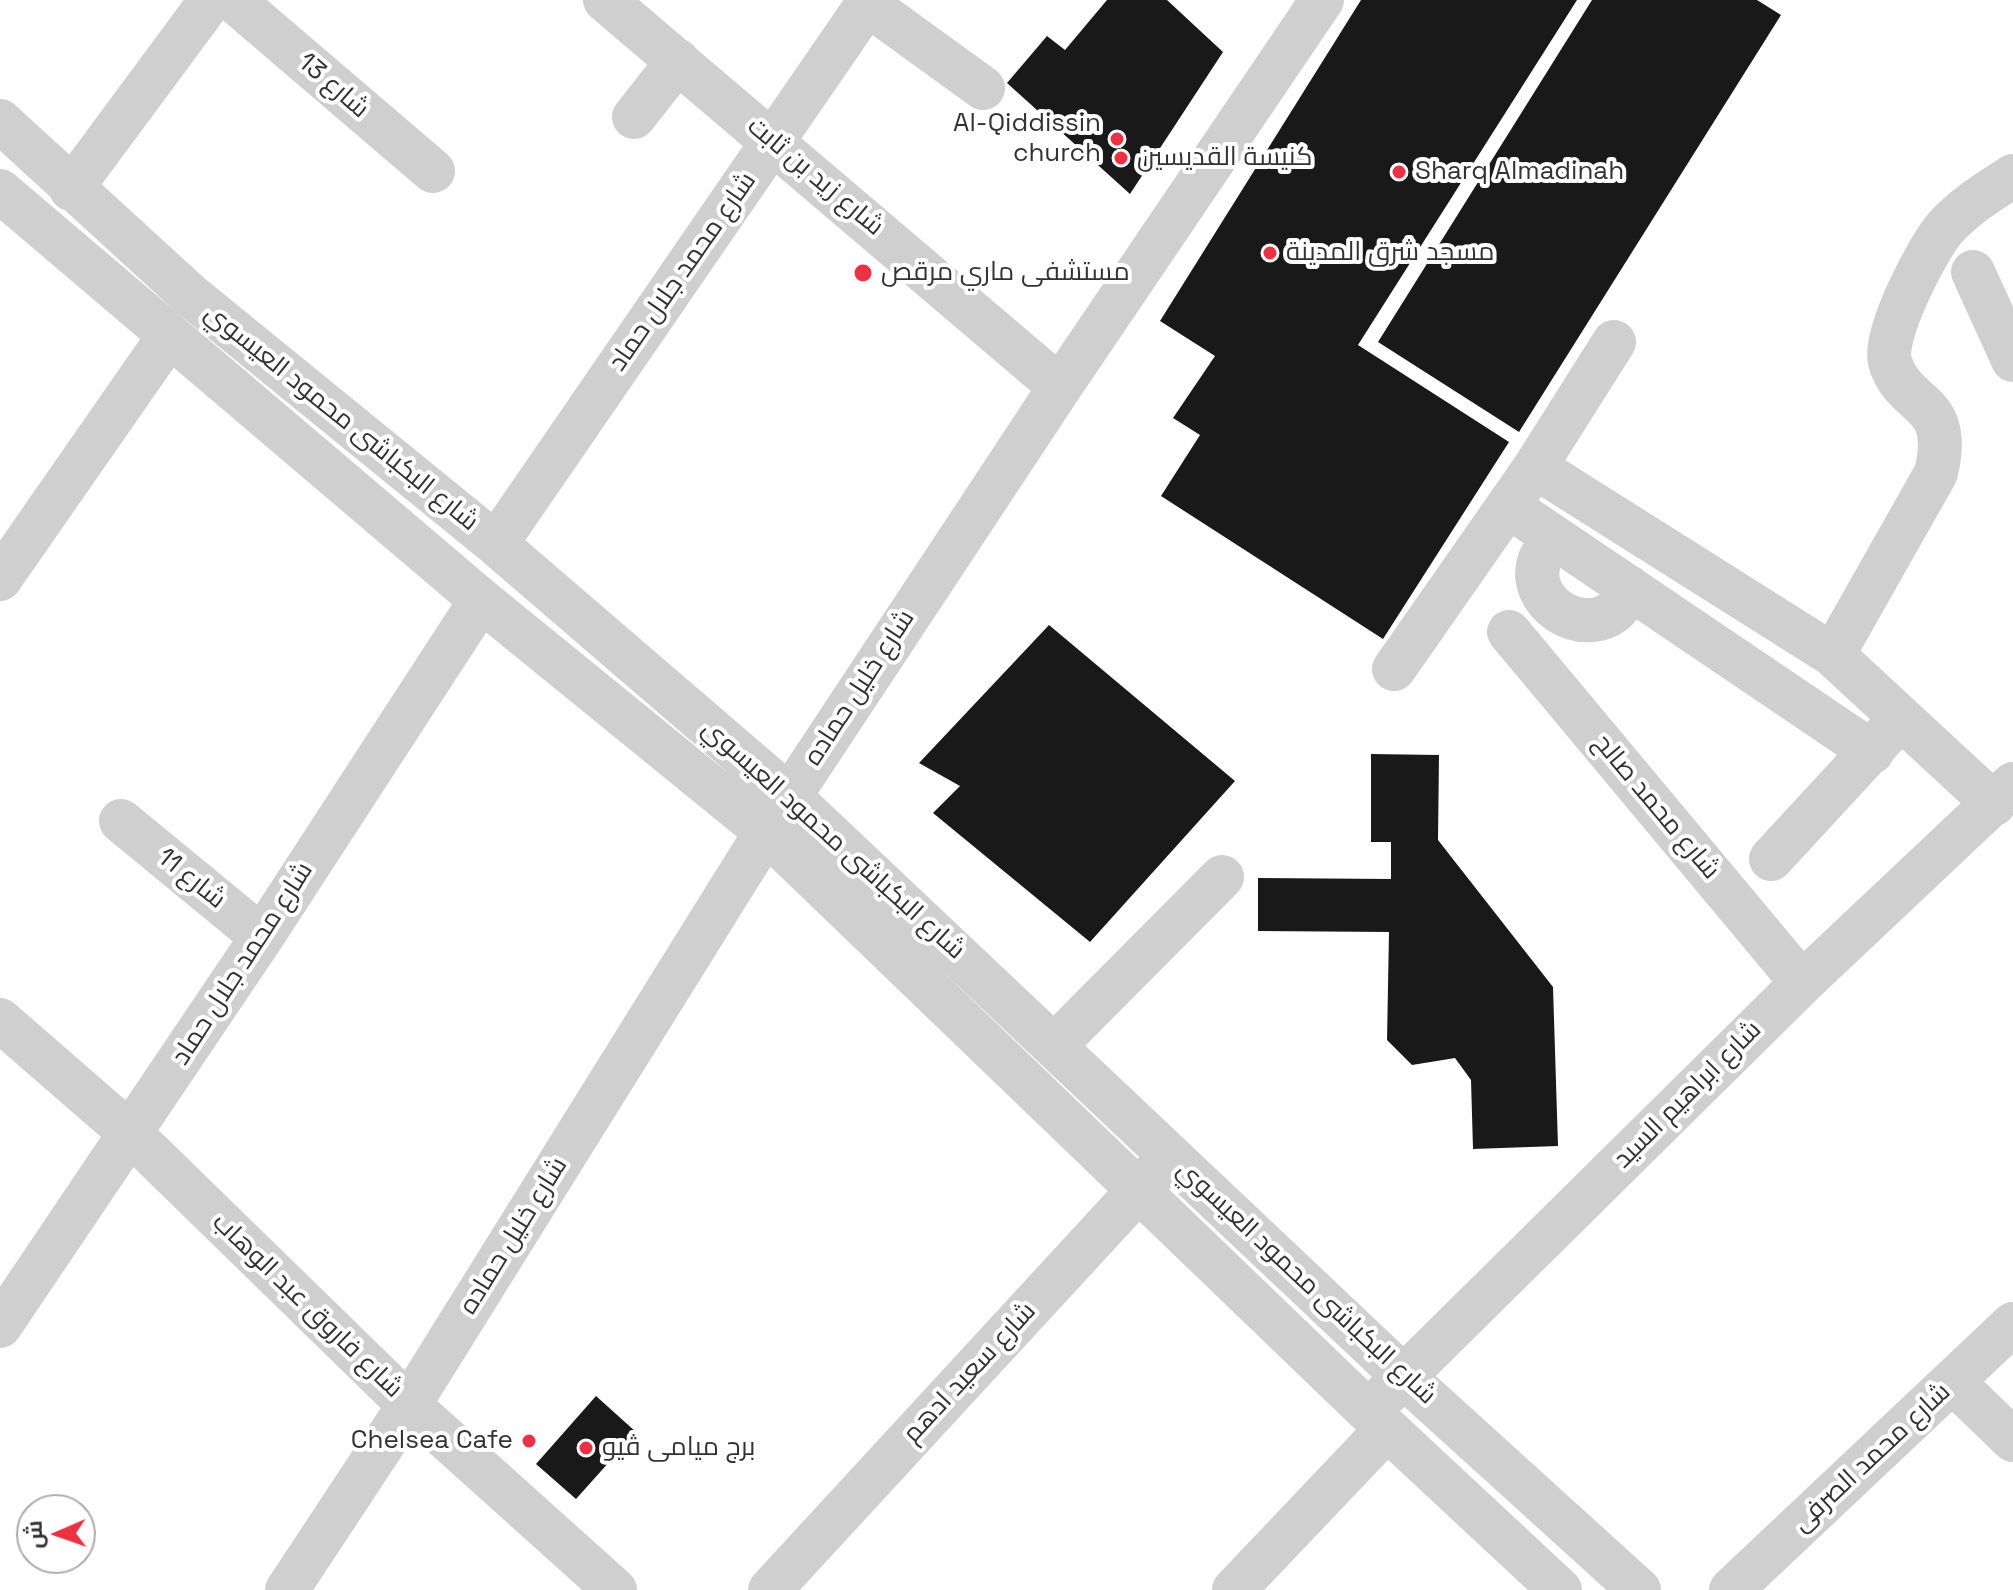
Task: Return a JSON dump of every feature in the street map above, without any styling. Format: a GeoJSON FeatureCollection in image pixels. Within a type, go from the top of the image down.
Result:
{"type":"FeatureCollection","features":[{"type":"Feature","properties":{"kind":"street"},"geometry":{"type":"LineString","coordinates":[[71,189],[211,0]]}},
{"type":"Feature","properties":{"kind":"street","name":"شارع 13"},"geometry":{"type":"LineString","coordinates":[[233,0],[433,171]]}},
{"type":"Feature","properties":{"kind":"street","name":"شارع زيد بن ثابت"},"geometry":{"type":"LineString","coordinates":[[605,0],[1060,387]]}},
{"type":"Feature","properties":{"kind":"street"},"geometry":{"type":"LineString","coordinates":[[868,2],[983,88]]}},
{"type":"Feature","properties":{"kind":"street","name":"شارع محمد جلال حماد"},"geometry":{"type":"LineString","coordinates":[[496,544],[868,2]]}},
{"type":"Feature","properties":{"kind":"street","name":"شارع خليل حماده"},"geometry":{"type":"LineString","coordinates":[[287,1590],[409,1405],[789,796],[1308,6]]}},
{"type":"Feature","properties":{"kind":"street"},"geometry":{"type":"LineString","coordinates":[[634,117],[678,61]]}},
{"type":"Feature","properties":{"kind":"street","name":"شارع البكباشى محمود العيسوي"},"geometry":{"type":"LineString","coordinates":[[0,121],[189,294],[496,544],[789,796],[1056,1044],[1402,1375],[1639,1590]]}},
{"type":"Feature","properties":{"kind":"street"},"geometry":{"type":"LineString","coordinates":[[1833,655],[1936,473],[1941,451],[1939,428],[1928,408],[1897,377],[1889,360],[1892,324],[1943,231],[1973,202],[2013,176]]}},
{"type":"Feature","properties":{"kind":"street","name":"شارع البكباشى محمود العيسوي"},"geometry":{"type":"LineString","coordinates":[[7,213],[169,336],[481,600],[766,832],[1378,1420],[1560,1590]]}},
{"type":"Feature","properties":{"kind":"street"},"geometry":{"type":"LineString","coordinates":[[1973,272],[2013,360]]}},
{"type":"Feature","properties":{"kind":"street"},"geometry":{"type":"LineString","coordinates":[[0,579],[169,336]]}},
{"type":"Feature","properties":{"kind":"street"},"geometry":{"type":"LineString","coordinates":[[1394,669],[1535,467],[1614,342]]}},
{"type":"Feature","properties":{"kind":"street"},"geometry":{"type":"LineString","coordinates":[[1535,467],[1833,655],[1901,718],[2003,794]]}},
{"type":"Feature","properties":{"kind":"street"},"geometry":{"type":"LineString","coordinates":[[1508,506],[1872,752]]}},
{"type":"Feature","properties":{"kind":"street"},"geometry":{"type":"LineString","coordinates":[[1555,538],[1540,560],[1540,590],[1559,614],[1588,622],[1616,610],[1629,587]]}},
{"type":"Feature","properties":{"kind":"street","name":"شارع محمد جلال حماد"},"geometry":{"type":"LineString","coordinates":[[0,1326],[262,937],[481,600]]}},
{"type":"Feature","properties":{"kind":"street","name":"شارع محمد صالح"},"geometry":{"type":"LineString","coordinates":[[1509,632],[1802,983]]}},
{"type":"Feature","properties":{"kind":"street"},"geometry":{"type":"LineString","coordinates":[[1771,859],[1901,718]]}},
{"type":"Feature","properties":{"kind":"street","name":"شارع ابراهيم السيد"},"geometry":{"type":"LineString","coordinates":[[1234,1590],[1378,1420],[1402,1375],[1802,983],[2003,794]]}},
{"type":"Feature","properties":{"kind":"street","name":"شارع 11"},"geometry":{"type":"LineString","coordinates":[[121,821],[262,937]]}},
{"type":"Feature","properties":{"kind":"street"},"geometry":{"type":"LineString","coordinates":[[1056,1044],[1222,877]]}},
{"type":"Feature","properties":{"kind":"street","name":"شارع فاروق عبد الوهاب"},"geometry":{"type":"LineString","coordinates":[[0,1020],[131,1134],[409,1405],[615,1590]]}},
{"type":"Feature","properties":{"kind":"street","name":"شارع سعيد ادهم"},"geometry":{"type":"LineString","coordinates":[[770,1590],[1171,1156]]}},
{"type":"Feature","properties":{"kind":"street","name":"شارع محمد الصرفى"},"geometry":{"type":"LineString","coordinates":[[1731,1590],[2013,1324]]}},
{"type":"Feature","properties":{"kind":"street"},"geometry":{"type":"LineString","coordinates":[[1953,1382],[2013,1440]]}},
{"type":"Feature","properties":{"kind":"building","name":"Al-Qiddissin church"},"geometry":{"type":"Polygon","coordinates":[[[1107,0],[1167,0],[1223,52],[1130,194],[1007,83],[1047,36],[1065,50],[1107,0]]]}},
{"type":"Feature","properties":{"kind":"building","name":"Sharq Almadinah"},"geometry":{"type":"Polygon","coordinates":[[[1361,0],[1577,0],[1358,345],[1509,442],[1383,639],[1161,496],[1200,435],[1173,418],[1215,356],[1160,321],[1361,0]]]}},
{"type":"Feature","properties":{"kind":"building","name":"Sharq Almadinah"},"geometry":{"type":"Polygon","coordinates":[[[1592,0],[1757,0],[1781,15],[1519,432],[1378,342],[1592,0]]]}},
{"type":"Feature","properties":{"kind":"building"},"geometry":{"type":"Polygon","coordinates":[[[1049,625],[1235,781],[1090,942],[933,813],[960,786],[919,763],[1049,625]]]}},
{"type":"Feature","properties":{"kind":"building"},"geometry":{"type":"Polygon","coordinates":[[[1371,754],[1439,755],[1438,840],[1553,987],[1558,1146],[1473,1149],[1471,1080],[1455,1058],[1412,1065],[1387,1040],[1389,932],[1258,931],[1258,878],[1391,879],[1391,842],[1371,842],[1371,754]]]}},
{"type":"Feature","properties":{"kind":"building","name":"برج ميامى ڤيو"},"geometry":{"type":"Polygon","coordinates":[[[596,1396],[636,1432],[576,1499],[536,1464],[596,1396]]]}},
{"type":"Feature","properties":{"kind":"place","name":"Al-Qiddissin church"},"geometry":{"type":"Point","coordinates":[1117,139]}},
{"type":"Feature","properties":{"kind":"place","name":"كنيسة القديسين"},"geometry":{"type":"Point","coordinates":[1121,158]}},
{"type":"Feature","properties":{"kind":"place","name":"Sharq Almadinah"},"geometry":{"type":"Point","coordinates":[1399,172]}},
{"type":"Feature","properties":{"kind":"place","name":"مسجد شرق المدينة"},"geometry":{"type":"Point","coordinates":[1270,253]}},
{"type":"Feature","properties":{"kind":"place","name":"مستشفى ماري مرقص"},"geometry":{"type":"Point","coordinates":[863,273]}},
{"type":"Feature","properties":{"kind":"place","name":"Chelsea Cafe"},"geometry":{"type":"Point","coordinates":[529,1441]}},
{"type":"Feature","properties":{"kind":"place","name":"برج ميامى ڤيو"},"geometry":{"type":"Point","coordinates":[586,1448]}}]}
